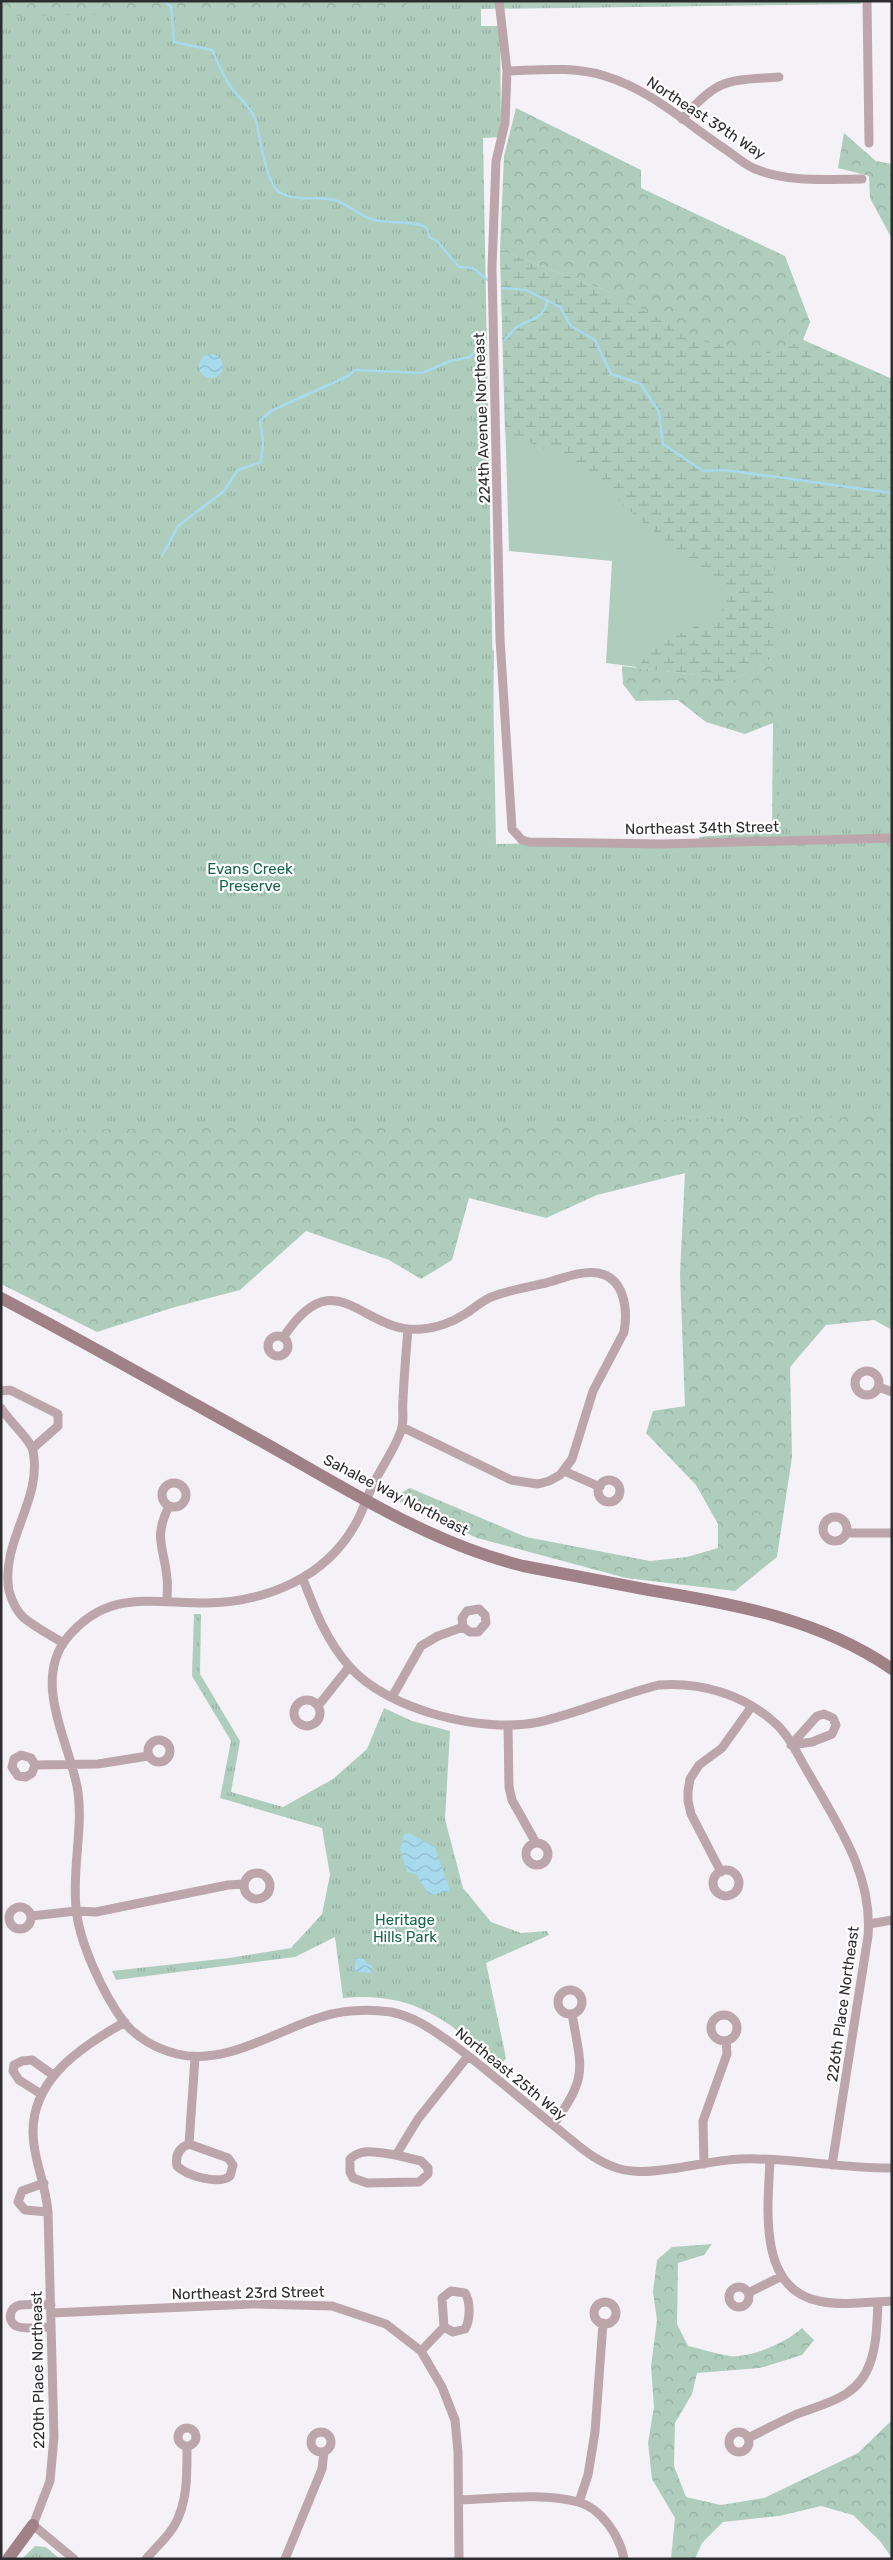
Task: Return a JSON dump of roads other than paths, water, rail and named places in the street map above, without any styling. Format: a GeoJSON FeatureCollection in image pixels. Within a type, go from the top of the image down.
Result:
{"type":"FeatureCollection","features":[{"type":"Feature","properties":{"kind":"main road","name":"Sahalee Way Northeast"},"geometry":{"type":"LineString","coordinates":[[1,1298],[108,1355],[365,1500],[445,1542],[492,1559],[610,1583],[733,1604],[786,1618],[827,1634],[892,1669]]}},
{"type":"Feature","properties":{"kind":"main road"},"geometry":{"type":"LineString","coordinates":[[8,2559],[34,2525]]}},
{"type":"Feature","properties":{"kind":"street","name":"224th Avenue Northeast"},"geometry":{"type":"LineString","coordinates":[[499,1],[507,71],[505,124],[496,161],[492,268],[500,639],[510,823],[516,834]]}},
{"type":"Feature","properties":{"kind":"street"},"geometry":{"type":"LineString","coordinates":[[867,1],[869,143]]}},
{"type":"Feature","properties":{"kind":"street","name":"Northeast 39th Way"},"geometry":{"type":"LineString","coordinates":[[507,71],[569,70],[605,76],[637,89],[752,167],[770,174],[815,180],[862,179]]}},
{"type":"Feature","properties":{"kind":"street"},"geometry":{"type":"LineString","coordinates":[[682,119],[704,94],[722,83],[735,80],[779,77]]}},
{"type":"Feature","properties":{"kind":"street","name":"Northeast 34th Street"},"geometry":{"type":"LineString","coordinates":[[516,834],[522,840],[530,842],[663,844],[892,838]]}},
{"type":"Feature","properties":{"kind":"street"},"geometry":{"type":"LineString","coordinates":[[283,1338],[304,1311],[325,1301],[348,1303],[388,1323],[408,1329],[428,1328],[454,1320],[494,1296],[581,1274],[598,1273],[620,1286],[624,1296],[626,1322],[624,1332],[593,1391],[572,1459],[564,1471],[549,1481],[538,1484],[512,1480],[402,1426]]}},
{"type":"Feature","properties":{"kind":"street"},"geometry":{"type":"LineString","coordinates":[[1,1408],[33,1448],[34,1472],[32,1486],[8,1553],[8,1585],[14,1604],[24,1618],[63,1643],[92,1613],[108,1606],[121,1602],[240,1601],[260,1596],[303,1579],[339,1548],[357,1522],[365,1500],[402,1426],[408,1329]]}},
{"type":"Feature","properties":{"kind":"street"},"geometry":{"type":"LineString","coordinates":[[878,1387],[892,1392]]}},
{"type":"Feature","properties":{"kind":"street"},"geometry":{"type":"LineString","coordinates":[[1,1391],[10,1390],[58,1414],[58,1426],[33,1448]]}},
{"type":"Feature","properties":{"kind":"street"},"geometry":{"type":"LineString","coordinates":[[564,1471],[600,1487]]}},
{"type":"Feature","properties":{"kind":"street"},"geometry":{"type":"LineString","coordinates":[[167,1601],[167,1577],[159,1538],[163,1518],[169,1506]]}},
{"type":"Feature","properties":{"kind":"street"},"geometry":{"type":"LineString","coordinates":[[846,1533],[892,1533]]}},
{"type":"Feature","properties":{"kind":"street","name":"226th Place Northeast"},"geometry":{"type":"LineString","coordinates":[[303,1579],[321,1624],[349,1666],[378,1690],[442,1716],[470,1723],[508,1726],[539,1722],[659,1684],[680,1683],[706,1687],[730,1694],[752,1706],[776,1724],[791,1745],[856,1858],[868,1903],[869,1924],[832,2165]]}},
{"type":"Feature","properties":{"kind":"street"},"geometry":{"type":"LineString","coordinates":[[392,1697],[421,1646],[433,1638],[463,1626]]}},
{"type":"Feature","properties":{"kind":"street","name":"Northeast 25th Way"},"geometry":{"type":"LineString","coordinates":[[63,1643],[53,1670],[51,1685],[53,1701],[73,1764],[79,1802],[76,1911],[85,1944],[103,1985],[125,2022],[140,2037],[157,2048],[195,2058],[227,2052],[324,2015],[346,2011],[372,2010],[407,2016],[424,2024],[468,2056],[553,2126],[593,2156],[619,2170],[650,2172],[740,2159],[864,2168],[892,2168]]}},
{"type":"Feature","properties":{"kind":"street"},"geometry":{"type":"LineString","coordinates":[[318,1706],[349,1666]]}},
{"type":"Feature","properties":{"kind":"street"},"geometry":{"type":"LineString","coordinates":[[721,1872],[692,1814],[688,1801],[690,1780],[699,1765],[722,1748],[752,1706]]}},
{"type":"Feature","properties":{"kind":"street"},"geometry":{"type":"LineString","coordinates":[[824,1714],[833,1718],[836,1725],[832,1734],[812,1742],[791,1745],[817,1716],[824,1714]]}},
{"type":"Feature","properties":{"kind":"street"},"geometry":{"type":"LineString","coordinates":[[508,1726],[509,1787],[512,1800],[536,1843]]}},
{"type":"Feature","properties":{"kind":"street"},"geometry":{"type":"LineString","coordinates":[[34,1766],[119,1762],[148,1756]]}},
{"type":"Feature","properties":{"kind":"street"},"geometry":{"type":"LineString","coordinates":[[31,1916],[76,1911],[96,1912],[228,1885],[244,1884]]}},
{"type":"Feature","properties":{"kind":"street"},"geometry":{"type":"LineString","coordinates":[[869,1924],[892,1920]]}},
{"type":"Feature","properties":{"kind":"street"},"geometry":{"type":"LineString","coordinates":[[553,2126],[573,2097],[580,2077],[572,2014]]}},
{"type":"Feature","properties":{"kind":"street","name":"220th Place Northeast"},"geometry":{"type":"LineString","coordinates":[[34,2525],[50,2481],[53,2457],[48,2212],[44,2182],[34,2146],[32,2129],[41,2094],[53,2075],[69,2058],[93,2040],[125,2022]]}},
{"type":"Feature","properties":{"kind":"street"},"geometry":{"type":"LineString","coordinates":[[704,2164],[703,2121],[727,2054],[726,2041]]}},
{"type":"Feature","properties":{"kind":"street"},"geometry":{"type":"LineString","coordinates":[[396,2155],[418,2119],[468,2056]]}},
{"type":"Feature","properties":{"kind":"street"},"geometry":{"type":"LineString","coordinates":[[189,2144],[195,2058]]}},
{"type":"Feature","properties":{"kind":"street"},"geometry":{"type":"LineString","coordinates":[[41,2094],[19,2080],[13,2072],[14,2065],[22,2060],[32,2060],[53,2075]]}},
{"type":"Feature","properties":{"kind":"street"},"geometry":{"type":"LineString","coordinates":[[189,2144],[228,2158],[233,2165],[230,2176],[219,2180],[190,2174],[180,2168],[176,2162],[177,2154],[189,2144]]}},
{"type":"Feature","properties":{"kind":"street"},"geometry":{"type":"LineString","coordinates":[[363,2151],[396,2155],[421,2161],[428,2168],[428,2174],[419,2182],[367,2183],[353,2178],[350,2172],[350,2159],[357,2153],[363,2151]]}},
{"type":"Feature","properties":{"kind":"street"},"geometry":{"type":"LineString","coordinates":[[770,2160],[768,2206],[770,2235],[775,2264],[780,2277],[800,2293],[821,2302],[892,2301]]}},
{"type":"Feature","properties":{"kind":"street"},"geometry":{"type":"LineString","coordinates":[[44,2182],[22,2191],[18,2202],[24,2210],[48,2212]]}},
{"type":"Feature","properties":{"kind":"street"},"geometry":{"type":"LineString","coordinates":[[748,2293],[780,2277]]}},
{"type":"Feature","properties":{"kind":"street"},"geometry":{"type":"LineString","coordinates":[[420,2351],[444,2327],[442,2298],[451,2291],[465,2294],[468,2298],[468,2324],[465,2330],[458,2332],[444,2327]]}},
{"type":"Feature","properties":{"kind":"street"},"geometry":{"type":"LineString","coordinates":[[748,2438],[796,2415],[840,2398],[860,2383],[870,2364],[875,2341],[878,2302]]}},
{"type":"Feature","properties":{"kind":"street","name":"Northeast 23rd Street"},"geometry":{"type":"LineString","coordinates":[[51,2327],[18,2327],[12,2322],[10,2315],[13,2309],[19,2305],[51,2309],[252,2304],[332,2306],[386,2324],[420,2351],[442,2388],[455,2420],[459,2500],[459,2559]]}},
{"type":"Feature","properties":{"kind":"street"},"geometry":{"type":"LineString","coordinates":[[579,2502],[588,2475],[595,2432],[603,2323]]}},
{"type":"Feature","properties":{"kind":"street"},"geometry":{"type":"LineString","coordinates":[[146,2559],[174,2527],[181,2510],[187,2473],[187,2446]]}},
{"type":"Feature","properties":{"kind":"street"},"geometry":{"type":"LineString","coordinates":[[285,2559],[322,2469],[324,2452]]}},
{"type":"Feature","properties":{"kind":"street"},"geometry":{"type":"LineString","coordinates":[[459,2500],[528,2498],[579,2502],[593,2510],[611,2527],[618,2540],[624,2559]]}},
{"type":"Feature","properties":{"kind":"street"},"geometry":{"type":"LineString","coordinates":[[34,2525],[74,2559]]}},
{"type":"Feature","properties":{"kind":"water"},"geometry":{"type":"Polygon","coordinates":[[[211,354],[216,355],[222,361],[222,371],[216,377],[211,378],[206,377],[200,371],[199,366],[200,361],[206,355],[211,354]]]}},
{"type":"Feature","properties":{"kind":"water"},"geometry":{"type":"Polygon","coordinates":[[[409,1833],[435,1847],[450,1891],[429,1895],[416,1874],[407,1872],[400,1849],[404,1835],[409,1833]]]}},
{"type":"Feature","properties":{"kind":"water"},"geometry":{"type":"Polygon","coordinates":[[[356,1958],[364,1959],[367,1964],[372,1965],[371,1973],[354,1971],[356,1958]]]}},
{"type":"Feature","properties":{"kind":"waterway"},"geometry":{"type":"LineString","coordinates":[[164,1],[171,7],[174,42],[212,50],[228,83],[252,112],[256,121],[270,179],[279,192],[292,197],[335,200],[368,218],[384,222],[421,225],[427,228],[429,237],[437,241],[459,267],[473,268],[489,281]]}},
{"type":"Feature","properties":{"kind":"waterway"},"geometry":{"type":"LineString","coordinates":[[503,288],[526,290],[560,307],[571,326],[595,340],[611,374],[641,384],[659,412],[663,444],[703,471],[725,470],[892,493]]}},
{"type":"Feature","properties":{"kind":"waterway"},"geometry":{"type":"LineString","coordinates":[[505,340],[516,328],[539,316],[547,301]]}},
{"type":"Feature","properties":{"kind":"waterway"},"geometry":{"type":"LineString","coordinates":[[162,556],[178,526],[223,492],[238,470],[261,462],[263,442],[260,421],[271,411],[348,376],[355,370],[422,373],[450,361],[470,357],[485,341]]}},
{"type":"Feature","properties":{"kind":"park label","name":"Evans Creek Preserve"},"geometry":{"type":"Point","coordinates":[250,878]}},
{"type":"Feature","properties":{"kind":"park label","name":"Heritage Hills Park"},"geometry":{"type":"Point","coordinates":[405,1928]}}]}
